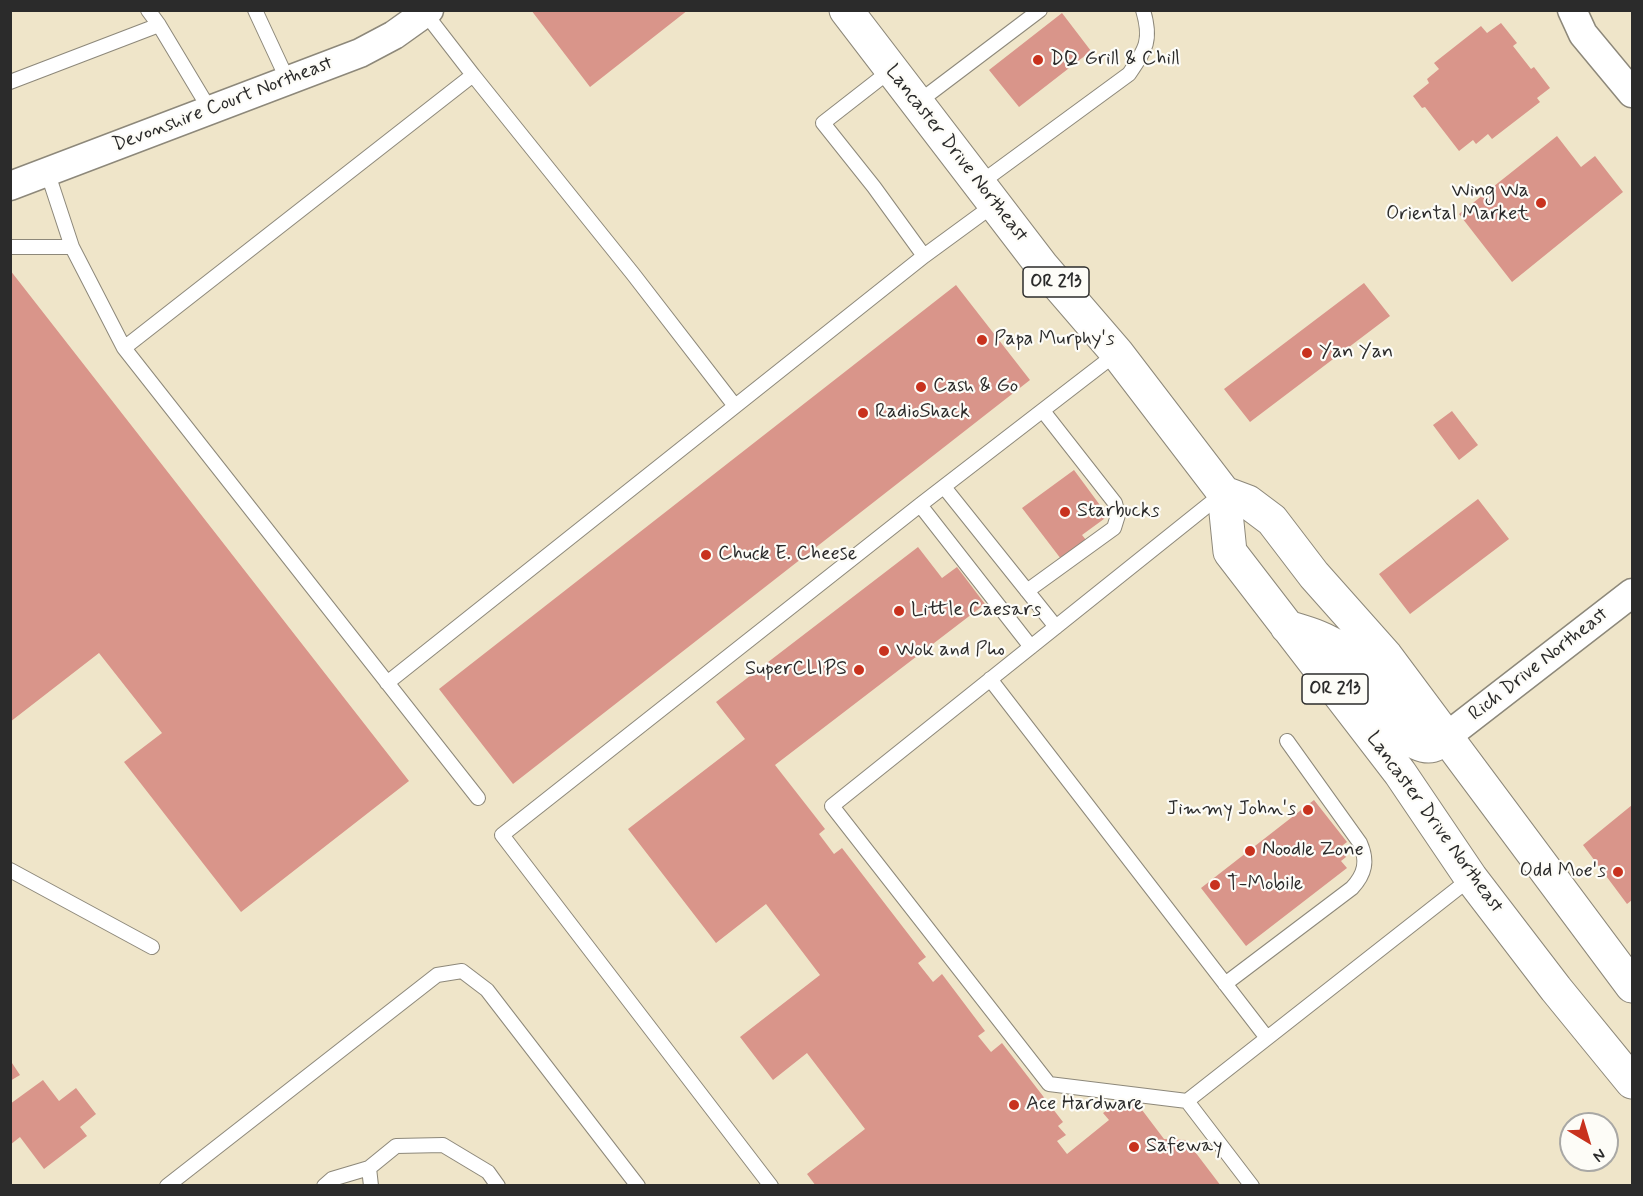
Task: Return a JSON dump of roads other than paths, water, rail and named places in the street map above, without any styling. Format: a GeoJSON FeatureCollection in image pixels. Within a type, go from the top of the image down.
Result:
{"type":"FeatureCollection","features":[{"type":"Feature","properties":{"kind":"main road","name":"Lancaster Drive Northeast"},"geometry":{"type":"LineString","coordinates":[[846,10],[1042,266],[1117,353],[1224,492],[1248,502],[1272,520],[1314,575],[1386,656],[1632,986]]}},
{"type":"Feature","properties":{"kind":"main road","name":"Lancaster Drive Northeast"},"geometry":{"type":"LineString","coordinates":[[1224,492],[1230,552],[1400,773],[1471,878],[1556,989],[1632,1082]]}},
{"type":"Feature","properties":{"kind":"main road"},"geometry":{"type":"LineString","coordinates":[[1287,627],[1315,635],[1343,651],[1417,743],[1426,747],[1434,746],[1446,737]]}},
{"type":"Feature","properties":{"kind":"street"},"geometry":{"type":"LineString","coordinates":[[1572,10],[1582,34],[1632,93]]}},
{"type":"Feature","properties":{"kind":"street","name":"Devonshire Court Northeast"},"geometry":{"type":"LineString","coordinates":[[10,186],[360,53],[394,35],[427,12]]}},
{"type":"Feature","properties":{"kind":"street","name":"Rich Drive Northeast"},"geometry":{"type":"LineString","coordinates":[[1446,737],[1632,593]]}},
{"type":"Feature","properties":{"kind":"lane"},"geometry":{"type":"LineString","coordinates":[[148,10],[210,110]]}},
{"type":"Feature","properties":{"kind":"lane"},"geometry":{"type":"LineString","coordinates":[[917,104],[1040,10]]}},
{"type":"Feature","properties":{"kind":"lane"},"geometry":{"type":"LineString","coordinates":[[387,683],[924,256],[987,194],[1129,74],[1144,52],[1148,29],[1143,10]]}},
{"type":"Feature","properties":{"kind":"lane"},"geometry":{"type":"LineString","coordinates":[[258,12],[288,81]]}},
{"type":"Feature","properties":{"kind":"lane"},"geometry":{"type":"LineString","coordinates":[[427,12],[473,75],[633,273],[735,406]]}},
{"type":"Feature","properties":{"kind":"lane"},"geometry":{"type":"LineString","coordinates":[[10,82],[159,25]]}},
{"type":"Feature","properties":{"kind":"lane"},"geometry":{"type":"LineString","coordinates":[[891,70],[823,123],[874,187],[924,256]]}},
{"type":"Feature","properties":{"kind":"lane"},"geometry":{"type":"LineString","coordinates":[[124,348],[473,75]]}},
{"type":"Feature","properties":{"kind":"lane"},"geometry":{"type":"LineString","coordinates":[[47,171],[72,247],[124,348],[478,798]]}},
{"type":"Feature","properties":{"kind":"lane"},"geometry":{"type":"LineString","coordinates":[[10,248],[72,247]]}},
{"type":"Feature","properties":{"kind":"lane"},"geometry":{"type":"LineString","coordinates":[[771,1185],[502,835],[920,505],[1117,353]]}},
{"type":"Feature","properties":{"kind":"lane"},"geometry":{"type":"LineString","coordinates":[[1027,591],[1114,528],[1118,515],[1115,503],[1043,411]]}},
{"type":"Feature","properties":{"kind":"lane"},"geometry":{"type":"LineString","coordinates":[[944,487],[1056,627]]}},
{"type":"Feature","properties":{"kind":"lane"},"geometry":{"type":"LineString","coordinates":[[1224,492],[832,807],[1049,1084],[1187,1101],[1471,878]]}},
{"type":"Feature","properties":{"kind":"lane"},"geometry":{"type":"LineString","coordinates":[[920,505],[1031,647]]}},
{"type":"Feature","properties":{"kind":"lane"},"geometry":{"type":"LineString","coordinates":[[990,679],[1267,1038]]}},
{"type":"Feature","properties":{"kind":"lane"},"geometry":{"type":"LineString","coordinates":[[1226,984],[1352,888],[1364,872],[1364,852],[1360,843],[1287,741]]}},
{"type":"Feature","properties":{"kind":"lane"},"geometry":{"type":"LineString","coordinates":[[10,870],[152,947]]}},
{"type":"Feature","properties":{"kind":"lane"},"geometry":{"type":"LineString","coordinates":[[167,1185],[437,975],[462,971],[487,990],[638,1185]]}},
{"type":"Feature","properties":{"kind":"lane"},"geometry":{"type":"LineString","coordinates":[[1187,1101],[1252,1185]]}},
{"type":"Feature","properties":{"kind":"lane"},"geometry":{"type":"LineString","coordinates":[[324,1185],[332,1179],[369,1168],[396,1146],[443,1145],[488,1172],[498,1185]]}},
{"type":"Feature","properties":{"kind":"lane"},"geometry":{"type":"LineString","coordinates":[[369,1168],[371,1185]]}},
{"type":"Feature","properties":{"kind":"place","name":"DQ Grill & Chill"},"geometry":{"type":"Point","coordinates":[1038,60]}},
{"type":"Feature","properties":{"kind":"place","name":"Wing Wa Oriental Market"},"geometry":{"type":"Point","coordinates":[1541,203]}},
{"type":"Feature","properties":{"kind":"place","name":"Papa Murphy's"},"geometry":{"type":"Point","coordinates":[982,340]}},
{"type":"Feature","properties":{"kind":"place","name":"Yan Yan"},"geometry":{"type":"Point","coordinates":[1307,353]}},
{"type":"Feature","properties":{"kind":"place","name":"Cash & Go"},"geometry":{"type":"Point","coordinates":[921,387]}},
{"type":"Feature","properties":{"kind":"place","name":"RadioShack"},"geometry":{"type":"Point","coordinates":[863,413]}},
{"type":"Feature","properties":{"kind":"place","name":"Starbucks"},"geometry":{"type":"Point","coordinates":[1065,512]}},
{"type":"Feature","properties":{"kind":"place","name":"Chuck E. Cheese"},"geometry":{"type":"Point","coordinates":[706,555]}},
{"type":"Feature","properties":{"kind":"place","name":"Little Caesars"},"geometry":{"type":"Point","coordinates":[899,611]}},
{"type":"Feature","properties":{"kind":"place","name":"Wok and Pho"},"geometry":{"type":"Point","coordinates":[884,651]}},
{"type":"Feature","properties":{"kind":"place","name":"SuperCLIPS"},"geometry":{"type":"Point","coordinates":[859,670]}},
{"type":"Feature","properties":{"kind":"place","name":"Jimmy John's"},"geometry":{"type":"Point","coordinates":[1308,810]}},
{"type":"Feature","properties":{"kind":"place","name":"Noodle Zone"},"geometry":{"type":"Point","coordinates":[1250,851]}},
{"type":"Feature","properties":{"kind":"place","name":"Odd Moe's"},"geometry":{"type":"Point","coordinates":[1618,872]}},
{"type":"Feature","properties":{"kind":"place","name":"T-Mobile"},"geometry":{"type":"Point","coordinates":[1215,885]}},
{"type":"Feature","properties":{"kind":"place","name":"Ace Hardware"},"geometry":{"type":"Point","coordinates":[1014,1105]}},
{"type":"Feature","properties":{"kind":"place","name":"Safeway"},"geometry":{"type":"Point","coordinates":[1134,1147]}}]}
